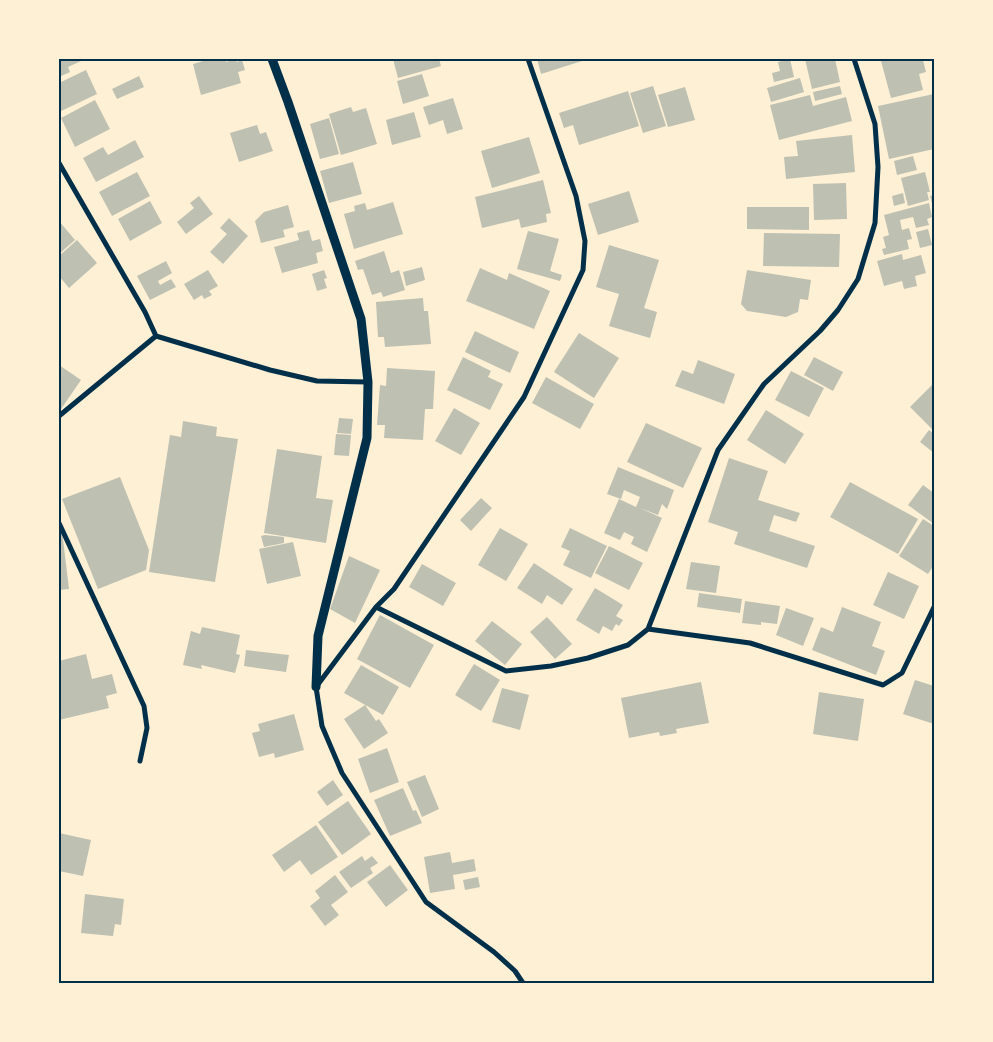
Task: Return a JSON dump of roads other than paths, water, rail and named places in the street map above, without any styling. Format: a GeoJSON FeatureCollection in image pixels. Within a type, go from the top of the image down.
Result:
{"type":"FeatureCollection","features":[{"type":"Feature","properties":{"kind":"street"},"geometry":{"type":"LineString","coordinates":[[272,59],[292,112],[361,319],[368,382],[367,438],[318,636],[316,687],[322,726],[342,773],[426,902],[494,952],[515,971],[523,983]]}},
{"type":"Feature","properties":{"kind":"street"},"geometry":{"type":"LineString","coordinates":[[316,687],[376,607],[394,589],[524,397],[583,270],[585,241],[576,196],[528,59]]}},
{"type":"Feature","properties":{"kind":"street"},"geometry":{"type":"LineString","coordinates":[[376,607],[506,671],[551,666],[588,658],[628,645],[648,629],[718,450],[764,384],[820,331],[838,310],[858,279],[875,223],[878,168],[875,124],[854,59]]}},
{"type":"Feature","properties":{"kind":"street"},"geometry":{"type":"LineString","coordinates":[[59,163],[145,312],[156,336],[270,370],[317,381],[368,382]]}},
{"type":"Feature","properties":{"kind":"street"},"geometry":{"type":"LineString","coordinates":[[59,416],[156,336]]}},
{"type":"Feature","properties":{"kind":"street"},"geometry":{"type":"LineString","coordinates":[[59,523],[144,706],[147,728],[140,761]]}},
{"type":"Feature","properties":{"kind":"street"},"geometry":{"type":"LineString","coordinates":[[648,629],[750,643],[883,685],[902,673],[934,607]]}}]}
